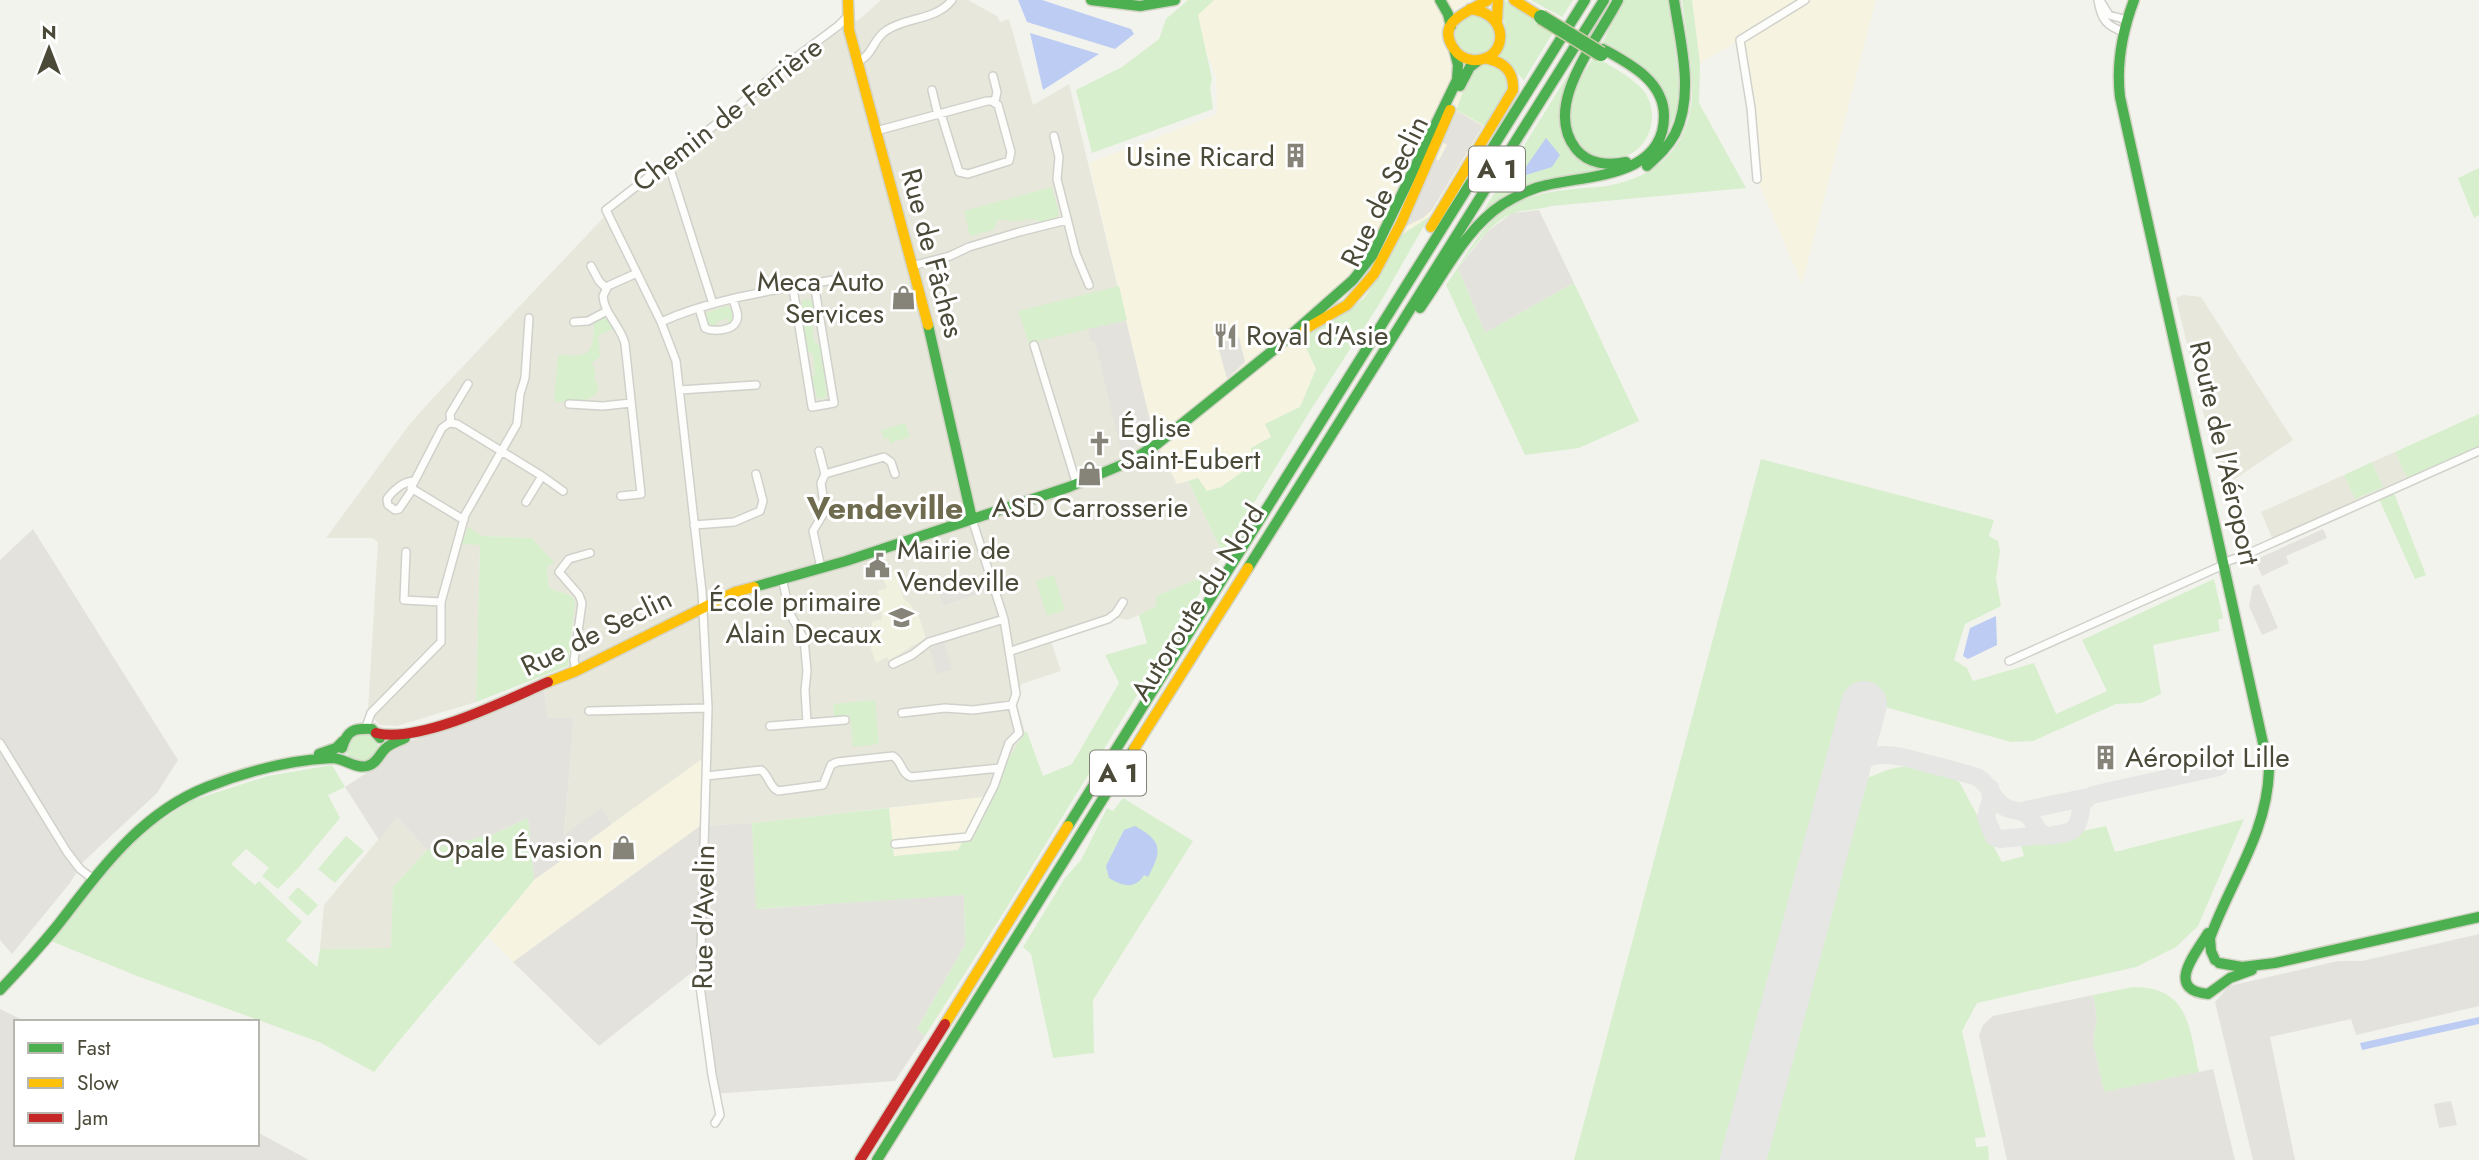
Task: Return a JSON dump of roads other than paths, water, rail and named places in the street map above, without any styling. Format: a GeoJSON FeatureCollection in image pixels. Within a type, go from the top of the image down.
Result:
{"type":"FeatureCollection","features":[{"type":"Feature","properties":{"kind":"main road","name":"Rue de Fâches"},"geometry":{"type":"LineString","coordinates":[[848,0],[847,17],[912,266],[972,519]]}},
{"type":"Feature","properties":{"kind":"main road"},"geometry":{"type":"LineString","coordinates":[[1091,0],[1131,5],[1152,5],[1175,0]]}},
{"type":"Feature","properties":{"kind":"main road"},"geometry":{"type":"LineString","coordinates":[[1115,0],[1131,5]]}},
{"type":"Feature","properties":{"kind":"main road"},"geometry":{"type":"LineString","coordinates":[[1440,0],[1451,26]]}},
{"type":"Feature","properties":{"kind":"main road"},"geometry":{"type":"LineString","coordinates":[[1402,290],[1400,282],[1513,90],[1513,77],[1509,68],[1500,62],[1465,58],[1454,49],[1449,37],[1451,26],[1458,15],[1488,0]]}},
{"type":"Feature","properties":{"kind":"main road"},"geometry":{"type":"LineString","coordinates":[[1482,59],[1499,45],[1501,34],[1497,21],[1498,0]]}},
{"type":"Feature","properties":{"kind":"main road"},"geometry":{"type":"LineString","coordinates":[[1392,337],[1420,308],[1476,230],[1495,211],[1528,191],[1622,170],[1638,163],[1655,147],[1664,123],[1662,99],[1654,84],[1642,73],[1514,0]]}},
{"type":"Feature","properties":{"kind":"main road"},"geometry":{"type":"LineString","coordinates":[[1524,0],[1542,15]]}},
{"type":"Feature","properties":{"kind":"main road","name":"Autoroute du Nord"},"geometry":{"type":"LineString","coordinates":[[860,1160],[1585,0]]}},
{"type":"Feature","properties":{"kind":"main road","name":"Autoroute du Nord"},"geometry":{"type":"LineString","coordinates":[[877,1160],[1604,0]]}},
{"type":"Feature","properties":{"kind":"main road"},"geometry":{"type":"LineString","coordinates":[[1602,52],[1646,84],[1657,108],[1657,125],[1649,145],[1636,157],[1622,163],[1599,163],[1581,155],[1568,141],[1562,116],[1568,90],[1609,21],[1618,0]]}},
{"type":"Feature","properties":{"kind":"main road"},"geometry":{"type":"LineString","coordinates":[[1585,179],[1612,177],[1642,169],[1664,153],[1678,131],[1684,94],[1674,0]]}},
{"type":"Feature","properties":{"kind":"main road","name":"Route de l'Aéroport"},"geometry":{"type":"LineString","coordinates":[[2134,0],[2120,60],[2120,97],[2265,743],[2269,783],[2260,825],[2210,938],[2211,951],[2217,962]]}},
{"type":"Feature","properties":{"kind":"main road"},"geometry":{"type":"LineString","coordinates":[[1470,9],[1483,10],[1497,21]]}},
{"type":"Feature","properties":{"kind":"main road","name":"Rue de Seclin"},"geometry":{"type":"LineString","coordinates":[[381,754],[392,744],[424,730],[473,714],[576,671],[741,590],[821,568],[1077,485],[1113,471],[1148,450],[1276,348],[1344,288],[1377,248],[1457,80],[1458,65],[1454,49]]}},
{"type":"Feature","properties":{"kind":"main road","name":"Rue de Seclin"},"geometry":{"type":"LineString","coordinates":[[1276,348],[1347,305],[1368,283],[1401,223],[1465,76],[1470,67],[1482,59]]}},
{"type":"Feature","properties":{"kind":"main road"},"geometry":{"type":"LineString","coordinates":[[0,983],[91,877],[143,824],[195,792],[239,777],[335,758],[359,767],[368,766],[376,762],[381,754],[382,743],[371,730],[354,729],[336,748],[327,752],[244,770],[203,783],[169,800],[139,820],[111,848],[91,877],[62,919],[0,990]]}},
{"type":"Feature","properties":{"kind":"main road","name":"Rue de Seclin"},"geometry":{"type":"LineString","coordinates":[[371,730],[393,736],[424,730]]}},
{"type":"Feature","properties":{"kind":"main road"},"geometry":{"type":"LineString","coordinates":[[343,741],[343,751],[349,762]]}},
{"type":"Feature","properties":{"kind":"main road","name":"Route de l'Aéroport"},"geometry":{"type":"LineString","coordinates":[[2192,960],[2221,910]]}},
{"type":"Feature","properties":{"kind":"main road"},"geometry":{"type":"LineString","coordinates":[[2275,963],[2242,967],[2203,956],[2192,960],[2185,972],[2189,987],[2197,993],[2206,994],[2232,977],[2275,963],[2479,917]]}},
{"type":"Feature","properties":{"kind":"main road"},"geometry":{"type":"LineString","coordinates":[[2217,962],[2223,975],[2218,987]]}},
{"type":"Feature","properties":{"kind":"street"},"geometry":{"type":"LineString","coordinates":[[858,62],[868,56],[886,30],[937,12],[952,0]]}},
{"type":"Feature","properties":{"kind":"street"},"geometry":{"type":"LineString","coordinates":[[1757,179],[1751,108],[1740,40],[1805,0]]}},
{"type":"Feature","properties":{"kind":"street"},"geometry":{"type":"LineString","coordinates":[[2099,0],[2105,22],[2126,26]]}},
{"type":"Feature","properties":{"kind":"street","name":"Chemin de Ferrière"},"geometry":{"type":"LineString","coordinates":[[606,210],[727,116],[847,17]]}},
{"type":"Feature","properties":{"kind":"street"},"geometry":{"type":"LineString","coordinates":[[932,90],[956,168],[961,174],[968,174],[1002,165],[1010,159],[1011,152],[995,101],[997,92],[993,76]]}},
{"type":"Feature","properties":{"kind":"street"},"geometry":{"type":"LineString","coordinates":[[876,131],[995,101]]}},
{"type":"Feature","properties":{"kind":"street"},"geometry":{"type":"LineString","coordinates":[[1055,136],[1059,157],[1057,176],[1067,220],[1077,258],[1089,285]]}},
{"type":"Feature","properties":{"kind":"street"},"geometry":{"type":"LineString","coordinates":[[666,162],[713,304]]}},
{"type":"Feature","properties":{"kind":"street","name":"Rue d'Avelin"},"geometry":{"type":"LineString","coordinates":[[606,210],[661,322],[675,358],[680,390],[703,607],[708,708],[700,986],[720,1115],[715,1123]]}},
{"type":"Feature","properties":{"kind":"street"},"geometry":{"type":"LineString","coordinates":[[912,266],[1019,232],[1067,220]]}},
{"type":"Feature","properties":{"kind":"street"},"geometry":{"type":"LineString","coordinates":[[591,266],[606,288]]}},
{"type":"Feature","properties":{"kind":"street"},"geometry":{"type":"LineString","coordinates":[[621,496],[640,494],[624,340],[607,312],[603,299],[606,288],[637,273]]}},
{"type":"Feature","properties":{"kind":"street"},"geometry":{"type":"LineString","coordinates":[[661,322],[713,304],[833,280]]}},
{"type":"Feature","properties":{"kind":"street"},"geometry":{"type":"LineString","coordinates":[[793,288],[812,407],[834,403],[814,283]]}},
{"type":"Feature","properties":{"kind":"street"},"geometry":{"type":"LineString","coordinates":[[699,308],[705,328],[713,331],[731,327],[737,316],[733,300]]}},
{"type":"Feature","properties":{"kind":"street"},"geometry":{"type":"LineString","coordinates":[[574,322],[588,321],[607,312]]}},
{"type":"Feature","properties":{"kind":"street"},"geometry":{"type":"LineString","coordinates":[[371,730],[372,713],[440,645],[441,602],[464,520],[518,419],[520,394],[525,378],[529,317]]}},
{"type":"Feature","properties":{"kind":"street"},"geometry":{"type":"LineString","coordinates":[[1034,345],[1077,485]]}},
{"type":"Feature","properties":{"kind":"street"},"geometry":{"type":"LineString","coordinates":[[451,423],[450,414],[468,384]]}},
{"type":"Feature","properties":{"kind":"street"},"geometry":{"type":"LineString","coordinates":[[680,390],[756,385]]}},
{"type":"Feature","properties":{"kind":"street"},"geometry":{"type":"LineString","coordinates":[[569,404],[603,406],[631,403]]}},
{"type":"Feature","properties":{"kind":"street"},"geometry":{"type":"LineString","coordinates":[[451,423],[502,450],[563,491]]}},
{"type":"Feature","properties":{"kind":"street"},"geometry":{"type":"LineString","coordinates":[[413,481],[395,490],[387,499],[391,508],[398,510],[412,490],[413,481],[442,428],[451,423]]}},
{"type":"Feature","properties":{"kind":"street"},"geometry":{"type":"LineString","coordinates":[[819,451],[825,474],[821,483],[825,510],[814,531],[821,568]]}},
{"type":"Feature","properties":{"kind":"street"},"geometry":{"type":"LineString","coordinates":[[2008,661],[2479,451]]}},
{"type":"Feature","properties":{"kind":"street"},"geometry":{"type":"LineString","coordinates":[[825,474],[884,457],[891,462],[895,474]]}},
{"type":"Feature","properties":{"kind":"street"},"geometry":{"type":"LineString","coordinates":[[694,525],[734,522],[760,511],[763,501],[757,474]]}},
{"type":"Feature","properties":{"kind":"street"},"geometry":{"type":"LineString","coordinates":[[526,502],[542,477]]}},
{"type":"Feature","properties":{"kind":"street"},"geometry":{"type":"LineString","coordinates":[[412,490],[464,520]]}},
{"type":"Feature","properties":{"kind":"street"},"geometry":{"type":"LineString","coordinates":[[895,844],[968,837],[994,786],[1009,743],[1019,733],[1012,705],[1016,694],[1004,619],[972,519]]}},
{"type":"Feature","properties":{"kind":"street"},"geometry":{"type":"LineString","coordinates":[[406,552],[404,600],[441,602]]}},
{"type":"Feature","properties":{"kind":"street"},"geometry":{"type":"LineString","coordinates":[[576,671],[574,660],[582,603],[579,595],[559,572],[569,559],[590,553]]}},
{"type":"Feature","properties":{"kind":"street"},"geometry":{"type":"LineString","coordinates":[[782,578],[792,618],[804,639],[807,723]]}},
{"type":"Feature","properties":{"kind":"street"},"geometry":{"type":"LineString","coordinates":[[1011,651],[1111,618],[1123,602]]}},
{"type":"Feature","properties":{"kind":"street"},"geometry":{"type":"LineString","coordinates":[[893,664],[912,655],[929,642],[1004,619]]}},
{"type":"Feature","properties":{"kind":"street"},"geometry":{"type":"LineString","coordinates":[[902,713],[945,708],[973,710],[1012,705]]}},
{"type":"Feature","properties":{"kind":"street"},"geometry":{"type":"LineString","coordinates":[[589,711],[708,708]]}},
{"type":"Feature","properties":{"kind":"street"},"geometry":{"type":"LineString","coordinates":[[770,726],[845,720]]}},
{"type":"Feature","properties":{"kind":"street"},"geometry":{"type":"LineString","coordinates":[[0,743],[67,852],[91,877]]}},
{"type":"Feature","properties":{"kind":"street"},"geometry":{"type":"LineString","coordinates":[[706,776],[761,770],[778,791],[824,785],[831,765],[836,762],[893,756],[905,774],[911,777],[1000,768]]}},
{"type":"Feature","properties":{"kind":"water"},"geometry":{"type":"Polygon","coordinates":[[[1018,0],[1042,0],[1131,29],[1134,34],[1115,49],[1027,22],[1018,0]]]}},
{"type":"Feature","properties":{"kind":"water"},"geometry":{"type":"Polygon","coordinates":[[[1030,33],[1099,54],[1043,90],[1030,33]]]}},
{"type":"Feature","properties":{"kind":"water"},"geometry":{"type":"Polygon","coordinates":[[[1546,138],[1560,155],[1552,167],[1526,175],[1523,171],[1546,138]]]}},
{"type":"Feature","properties":{"kind":"water"},"geometry":{"type":"Polygon","coordinates":[[[1996,616],[1997,645],[1968,659],[1963,656],[1970,628],[1996,616]]]}},
{"type":"Feature","properties":{"kind":"water"},"geometry":{"type":"Polygon","coordinates":[[[1135,826],[1155,842],[1156,860],[1148,877],[1144,875],[1137,883],[1123,885],[1109,878],[1106,866],[1124,830],[1135,826]]]}},
{"type":"Feature","properties":{"kind":"water"},"geometry":{"type":"Polygon","coordinates":[[[2479,1017],[2479,1024],[2362,1050],[2360,1043],[2479,1017]]]}},
{"type":"Feature","properties":{"kind":"place","name":"Usine Ricard"},"geometry":{"type":"Point","coordinates":[1295,156]}},
{"type":"Feature","properties":{"kind":"place","name":"Meca Auto Services"},"geometry":{"type":"Point","coordinates":[904,297]}},
{"type":"Feature","properties":{"kind":"place","name":"Royal d'Asie"},"geometry":{"type":"Point","coordinates":[1226,335]}},
{"type":"Feature","properties":{"kind":"place","name":"Église Saint-Eubert"},"geometry":{"type":"Point","coordinates":[1100,443]}},
{"type":"Feature","properties":{"kind":"place","name":"ASD Carrosserie"},"geometry":{"type":"Point","coordinates":[1090,473]}},
{"type":"Feature","properties":{"kind":"place","name":"Mairie de Vendeville"},"geometry":{"type":"Point","coordinates":[877,565]}},
{"type":"Feature","properties":{"kind":"place","name":"École primaire Alain Decaux"},"geometry":{"type":"Point","coordinates":[901,617]}},
{"type":"Feature","properties":{"kind":"place","name":"Aéropilot Lille"},"geometry":{"type":"Point","coordinates":[2105,757]}},
{"type":"Feature","properties":{"kind":"place","name":"Opale Évasion"},"geometry":{"type":"Point","coordinates":[623,848]}},
{"type":"Feature","properties":{"kind":"district","name":"Vendeville"},"geometry":{"type":"Point","coordinates":[885,508]}}]}
